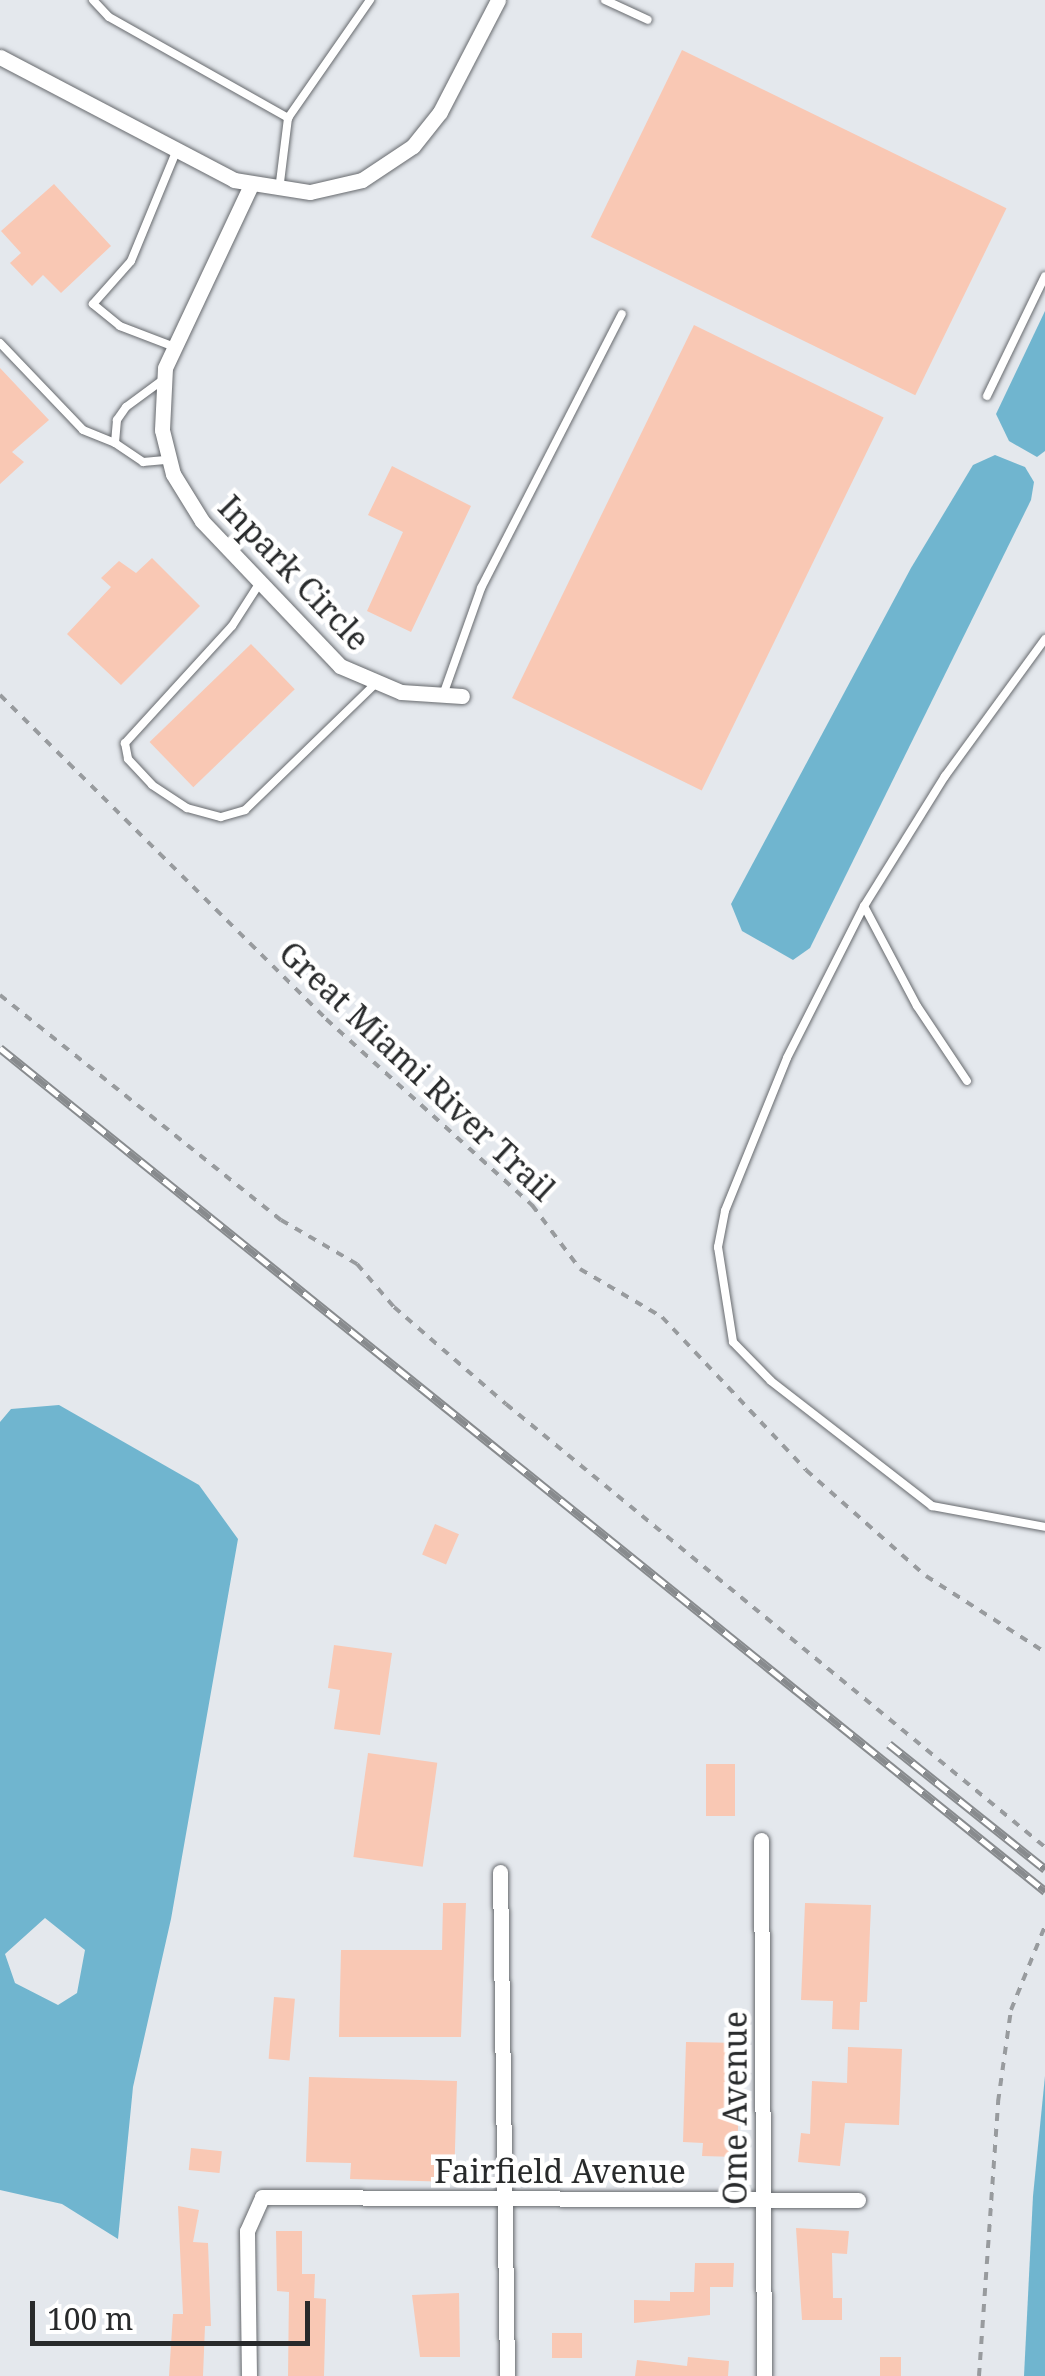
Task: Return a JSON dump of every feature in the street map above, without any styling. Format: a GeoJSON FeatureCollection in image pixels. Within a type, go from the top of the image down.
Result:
{"type":"FeatureCollection","features":[{"type":"Feature","properties":{"kind":"street"},"geometry":{"type":"LineString","coordinates":[[0,58],[176,152],[251,185],[279,191],[334,189],[362,180],[413,146],[440,112],[498,0]]}},
{"type":"Feature","properties":{"kind":"street","name":"Inpark Circle"},"geometry":{"type":"LineString","coordinates":[[251,185],[172,346],[164,379],[168,460],[202,521],[340,666],[376,684],[462,696]]}},
{"type":"Feature","properties":{"kind":"street","name":"Ome Avenue"},"geometry":{"type":"LineString","coordinates":[[762,1840],[764,2376]]}},
{"type":"Feature","properties":{"kind":"street"},"geometry":{"type":"LineString","coordinates":[[500,1872],[507,2376]]}},
{"type":"Feature","properties":{"kind":"street","name":"Fairfield Avenue"},"geometry":{"type":"LineString","coordinates":[[249,2376],[246,2231],[262,2197],[858,2200]]}},
{"type":"Feature","properties":{"kind":"lane"},"geometry":{"type":"LineString","coordinates":[[93,0],[109,17],[288,118]]}},
{"type":"Feature","properties":{"kind":"lane"},"geometry":{"type":"LineString","coordinates":[[279,191],[288,118],[370,0]]}},
{"type":"Feature","properties":{"kind":"lane"},"geometry":{"type":"LineString","coordinates":[[604,0],[648,20]]}},
{"type":"Feature","properties":{"kind":"lane"},"geometry":{"type":"LineString","coordinates":[[172,346],[120,326],[93,304],[130,261],[155,215],[176,152]]}},
{"type":"Feature","properties":{"kind":"lane"},"geometry":{"type":"LineString","coordinates":[[987,396],[1045,276]]}},
{"type":"Feature","properties":{"kind":"lane"},"geometry":{"type":"LineString","coordinates":[[443,695],[481,588],[622,314]]}},
{"type":"Feature","properties":{"kind":"lane"},"geometry":{"type":"LineString","coordinates":[[0,343],[83,430],[115,443],[143,462],[168,460]]}},
{"type":"Feature","properties":{"kind":"lane"},"geometry":{"type":"LineString","coordinates":[[115,443],[117,420],[164,379]]}},
{"type":"Feature","properties":{"kind":"lane"},"geometry":{"type":"LineString","coordinates":[[260,583],[232,626],[125,743],[128,759],[152,785],[187,808],[221,817],[245,810],[376,684]]}},
{"type":"Feature","properties":{"kind":"lane"},"geometry":{"type":"LineString","coordinates":[[1045,640],[945,776],[864,906],[787,1058],[725,1211],[718,1247],[733,1342],[771,1380],[932,1506],[1045,1527]]}},
{"type":"Feature","properties":{"kind":"lane"},"geometry":{"type":"LineString","coordinates":[[864,906],[967,1081]]}},
{"type":"Feature","properties":{"kind":"path","name":"Great Miami River Trail"},"geometry":{"type":"LineString","coordinates":[[0,695],[326,1019],[532,1205],[580,1269],[662,1317],[806,1470],[926,1576],[1045,1652]]}},
{"type":"Feature","properties":{"kind":"path"},"geometry":{"type":"LineString","coordinates":[[0,994],[281,1220],[356,1264],[394,1307],[506,1404],[1045,1847]]}},
{"type":"Feature","properties":{"kind":"path"},"geometry":{"type":"LineString","coordinates":[[979,2376],[1009,2029],[1045,1926]]}},
{"type":"Feature","properties":{"kind":"water"},"geometry":{"type":"Polygon","coordinates":[[[1045,311],[1045,451],[1037,457],[1009,441],[996,414],[1045,311]]]}},
{"type":"Feature","properties":{"kind":"water"},"geometry":{"type":"Polygon","coordinates":[[[995,455],[1025,467],[1034,482],[1031,500],[810,948],[793,960],[742,931],[731,904],[911,568],[973,465],[995,455]]]}},
{"type":"Feature","properties":{"kind":"water"},"geometry":{"type":"Polygon","coordinates":[[[59,1405],[199,1485],[238,1539],[171,1919],[133,2087],[118,2239],[62,2204],[0,2190],[0,1422],[11,1409],[59,1405]],[[45,1918],[5,1954],[15,1983],[58,2005],[77,1993],[85,1950],[45,1918]]]}},
{"type":"Feature","properties":{"kind":"water"},"geometry":{"type":"Polygon","coordinates":[[[1045,2076],[1045,2376],[1024,2376],[1033,2196],[1045,2076]]]}},
{"type":"Feature","properties":{"kind":"building"},"geometry":{"type":"Polygon","coordinates":[[[682,50],[1006,208],[915,395],[591,237],[682,50]]]}},
{"type":"Feature","properties":{"kind":"building"},"geometry":{"type":"Polygon","coordinates":[[[54,184],[111,246],[61,293],[43,275],[32,286],[10,263],[21,253],[1,231],[54,184]]]}},
{"type":"Feature","properties":{"kind":"building"},"geometry":{"type":"Polygon","coordinates":[[[694,325],[884,417],[702,790],[512,698],[694,325]]]}},
{"type":"Feature","properties":{"kind":"building"},"geometry":{"type":"Polygon","coordinates":[[[0,368],[49,420],[12,452],[24,462],[0,484],[0,368]]]}},
{"type":"Feature","properties":{"kind":"building"},"geometry":{"type":"Polygon","coordinates":[[[392,466],[471,506],[411,632],[367,611],[403,532],[368,515],[392,466]]]}},
{"type":"Feature","properties":{"kind":"building"},"geometry":{"type":"Polygon","coordinates":[[[152,558],[200,606],[121,685],[67,634],[111,587],[101,578],[119,561],[136,573],[152,558]]]}},
{"type":"Feature","properties":{"kind":"building"},"geometry":{"type":"Polygon","coordinates":[[[251,644],[295,689],[193,787],[150,742],[251,644]]]}},
{"type":"Feature","properties":{"kind":"building"},"geometry":{"type":"Polygon","coordinates":[[[435,1524],[459,1534],[446,1565],[422,1554],[435,1524]]]}},
{"type":"Feature","properties":{"kind":"building"},"geometry":{"type":"Polygon","coordinates":[[[334,1645],[392,1653],[380,1735],[334,1729],[340,1690],[328,1688],[334,1645]]]}},
{"type":"Feature","properties":{"kind":"building"},"geometry":{"type":"Polygon","coordinates":[[[368,1753],[437,1763],[423,1867],[353,1857],[368,1753]]]}},
{"type":"Feature","properties":{"kind":"building"},"geometry":{"type":"Polygon","coordinates":[[[706,1764],[735,1764],[735,1816],[706,1816],[706,1764]]]}},
{"type":"Feature","properties":{"kind":"building"},"geometry":{"type":"Polygon","coordinates":[[[443,1903],[466,1903],[461,2037],[339,2037],[341,1950],[442,1950],[443,1903]]]}},
{"type":"Feature","properties":{"kind":"building"},"geometry":{"type":"Polygon","coordinates":[[[805,1903],[871,1905],[867,2002],[860,2002],[859,2030],[832,2029],[833,2001],[801,2000],[805,1903]]]}},
{"type":"Feature","properties":{"kind":"building"},"geometry":{"type":"Polygon","coordinates":[[[274,1997],[295,1999],[290,2061],[269,2059],[274,1997]]]}},
{"type":"Feature","properties":{"kind":"building"},"geometry":{"type":"Polygon","coordinates":[[[686,2042],[741,2043],[737,2157],[702,2156],[703,2143],[683,2142],[686,2042]]]}},
{"type":"Feature","properties":{"kind":"building"},"geometry":{"type":"Polygon","coordinates":[[[848,2047],[902,2049],[899,2125],[845,2123],[840,2166],[798,2162],[801,2133],[810,2134],[812,2081],[847,2083],[848,2047]]]}},
{"type":"Feature","properties":{"kind":"building"},"geometry":{"type":"Polygon","coordinates":[[[309,2077],[457,2081],[454,2182],[350,2179],[351,2163],[306,2162],[309,2077]]]}},
{"type":"Feature","properties":{"kind":"building"},"geometry":{"type":"Polygon","coordinates":[[[191,2148],[222,2151],[220,2173],[189,2170],[191,2148]]]}},
{"type":"Feature","properties":{"kind":"building"},"geometry":{"type":"Polygon","coordinates":[[[178,2206],[199,2210],[193,2242],[208,2243],[211,2326],[205,2326],[203,2376],[169,2376],[173,2314],[183,2314],[178,2206]]]}},
{"type":"Feature","properties":{"kind":"building"},"geometry":{"type":"Polygon","coordinates":[[[796,2228],[849,2231],[847,2254],[832,2253],[833,2298],[842,2298],[842,2320],[802,2320],[796,2228]]]}},
{"type":"Feature","properties":{"kind":"building"},"geometry":{"type":"Polygon","coordinates":[[[276,2231],[302,2231],[302,2274],[315,2274],[314,2298],[326,2299],[324,2376],[288,2376],[289,2292],[277,2291],[276,2231]]]}},
{"type":"Feature","properties":{"kind":"building"},"geometry":{"type":"Polygon","coordinates":[[[695,2263],[734,2263],[733,2287],[710,2287],[710,2315],[634,2323],[634,2300],[670,2301],[670,2292],[694,2292],[695,2263]]]}},
{"type":"Feature","properties":{"kind":"building"},"geometry":{"type":"Polygon","coordinates":[[[459,2293],[460,2357],[420,2357],[412,2295],[459,2293]]]}},
{"type":"Feature","properties":{"kind":"building"},"geometry":{"type":"Polygon","coordinates":[[[552,2333],[582,2333],[582,2358],[552,2358],[552,2333]]]}},
{"type":"Feature","properties":{"kind":"building"},"geometry":{"type":"Polygon","coordinates":[[[688,2357],[729,2361],[728,2376],[635,2376],[637,2360],[687,2366],[688,2357]]]}},
{"type":"Feature","properties":{"kind":"building"},"geometry":{"type":"Polygon","coordinates":[[[880,2357],[901,2357],[901,2376],[880,2376],[880,2357]]]}},
{"type":"Feature","properties":{"kind":"railway"},"geometry":{"type":"LineString","coordinates":[[0,1048],[1045,1891]]}},
{"type":"Feature","properties":{"kind":"railway"},"geometry":{"type":"LineString","coordinates":[[889,1744],[1045,1869]]}}]}
